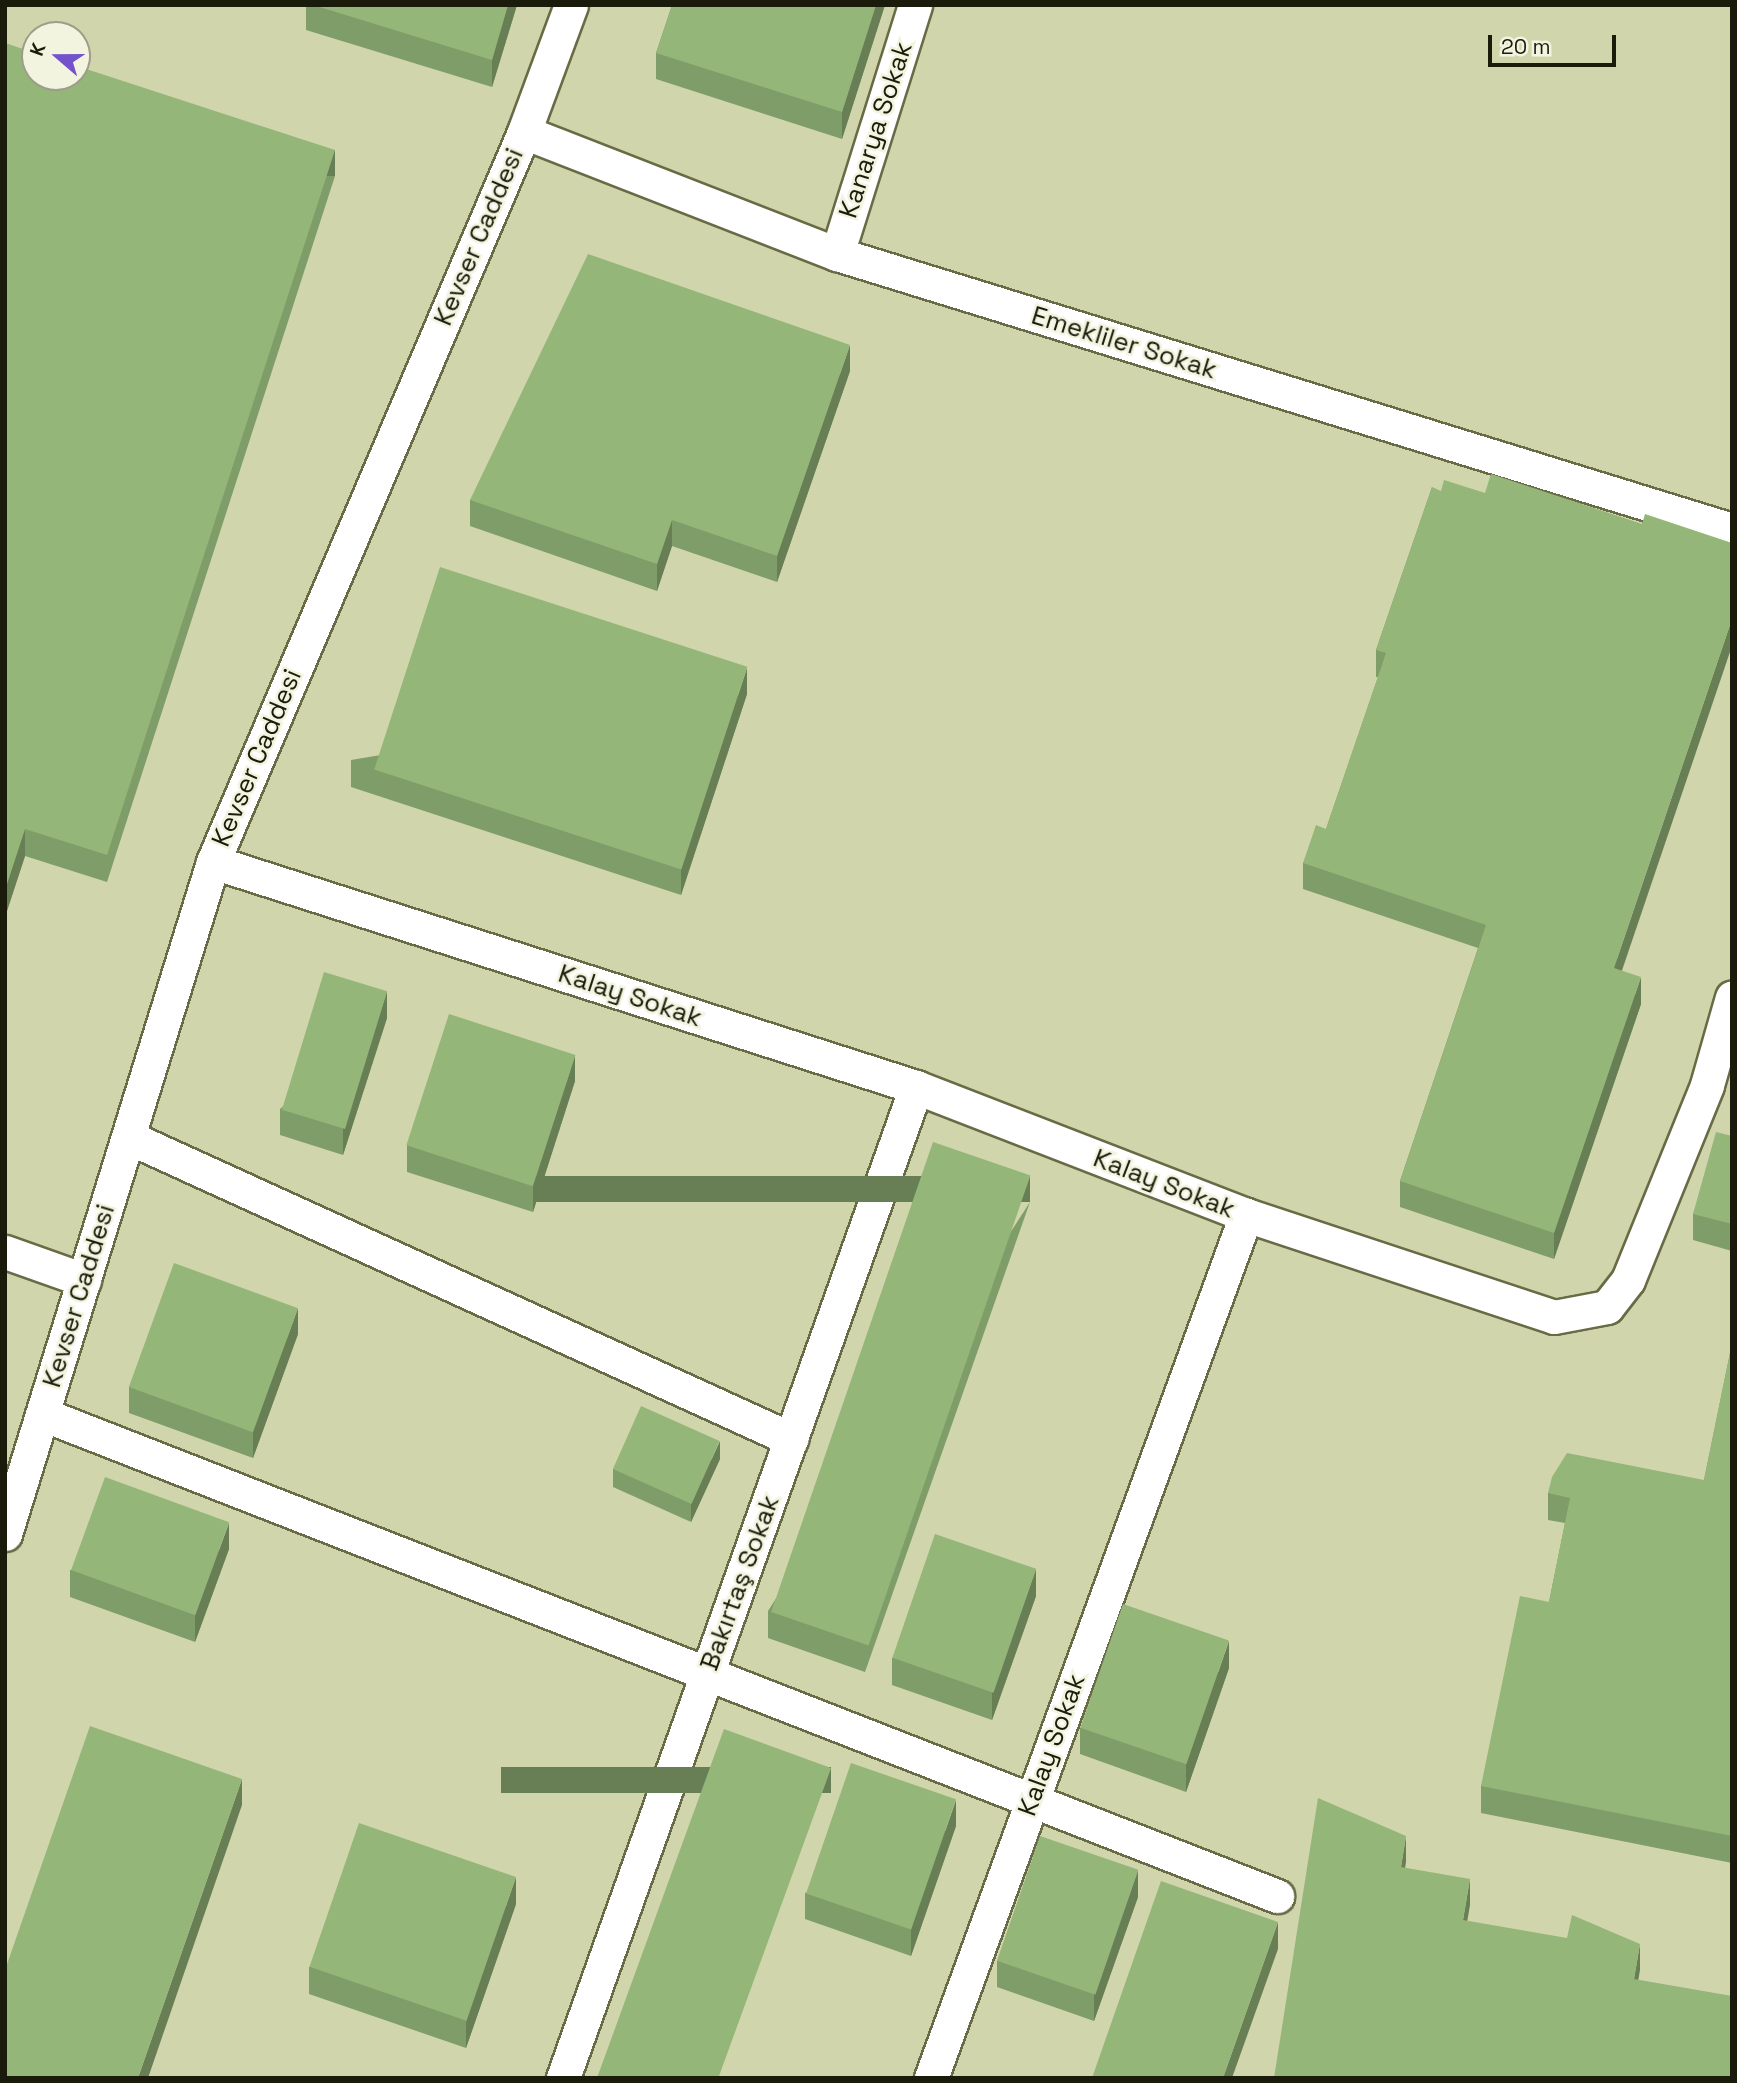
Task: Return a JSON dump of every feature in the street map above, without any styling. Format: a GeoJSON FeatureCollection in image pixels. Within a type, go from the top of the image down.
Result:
{"type":"FeatureCollection","features":[{"type":"Feature","properties":{"kind":"street","name":"Kevser Caddesi"},"geometry":{"type":"LineString","coordinates":[[5,1534],[213,862],[524,132],[571,5]]}},
{"type":"Feature","properties":{"kind":"street","name":"Kanarya Sokak"},"geometry":{"type":"LineString","coordinates":[[836,254],[915,5]]}},
{"type":"Feature","properties":{"kind":"street","name":"Emekliler Sokak"},"geometry":{"type":"LineString","coordinates":[[524,132],[836,254],[1732,530]]}},
{"type":"Feature","properties":{"kind":"street","name":"Kalay Sokak"},"geometry":{"type":"LineString","coordinates":[[213,862],[916,1087],[1246,1215],[931,2078]]}},
{"type":"Feature","properties":{"kind":"street"},"geometry":{"type":"LineString","coordinates":[[1246,1215],[1554,1317],[1607,1307],[1628,1280],[1702,1097],[1732,997]]}},
{"type":"Feature","properties":{"kind":"street","name":"Bakırtaş Sokak"},"geometry":{"type":"LineString","coordinates":[[563,2078],[916,1087]]}},
{"type":"Feature","properties":{"kind":"street"},"geometry":{"type":"LineString","coordinates":[[128,1137],[791,1439]]}},
{"type":"Feature","properties":{"kind":"street"},"geometry":{"type":"LineString","coordinates":[[5,1252],[84,1280]]}},
{"type":"Feature","properties":{"kind":"street"},"geometry":{"type":"LineString","coordinates":[[42,1414],[1277,1896]]}},
{"type":"Feature","properties":{"kind":"building"},"geometry":{"type":"Polygon","coordinates":[[[313,5],[508,5],[492,60],[313,5]]]}},
{"type":"Feature","properties":{"kind":"building"},"geometry":{"type":"Polygon","coordinates":[[[672,5],[876,5],[842,112],[656,53],[672,5]]]}},
{"type":"Feature","properties":{"kind":"building"},"geometry":{"type":"Polygon","coordinates":[[[5,43],[21,48],[21,91],[91,91],[91,71],[335,150],[107,855],[25,829],[5,890],[5,43]]]}},
{"type":"Feature","properties":{"kind":"building"},"geometry":{"type":"Polygon","coordinates":[[[588,254],[850,345],[777,556],[672,520],[657,564],[470,500],[588,254]]]}},
{"type":"Feature","properties":{"kind":"building"},"geometry":{"type":"Polygon","coordinates":[[[1491,474],[1642,524],[1645,514],[1732,543],[1732,619],[1614,968],[1641,977],[1554,1233],[1400,1181],[1486,925],[1303,863],[1316,825],[1326,829],[1386,653],[1376,650],[1432,487],[1441,491],[1444,480],[1485,493],[1491,474]]]}},
{"type":"Feature","properties":{"kind":"building"},"geometry":{"type":"Polygon","coordinates":[[[440,567],[747,667],[681,869],[374,770],[440,567]]]}},
{"type":"Feature","properties":{"kind":"building"},"geometry":{"type":"Polygon","coordinates":[[[324,972],[387,991],[345,1129],[282,1110],[324,972]]]}},
{"type":"Feature","properties":{"kind":"building"},"geometry":{"type":"Polygon","coordinates":[[[449,1014],[575,1055],[533,1186],[406,1145],[449,1014]]]}},
{"type":"Feature","properties":{"kind":"building"},"geometry":{"type":"Polygon","coordinates":[[[1716,1132],[1732,1136],[1732,1224],[1693,1214],[1716,1132]]]}},
{"type":"Feature","properties":{"kind":"building"},"geometry":{"type":"Polygon","coordinates":[[[933,1142],[1030,1176],[869,1645],[771,1612],[933,1142]]]}},
{"type":"Feature","properties":{"kind":"building"},"geometry":{"type":"Polygon","coordinates":[[[174,1263],[298,1308],[253,1432],[129,1387],[174,1263]]]}},
{"type":"Feature","properties":{"kind":"building"},"geometry":{"type":"Polygon","coordinates":[[[1732,1343],[1732,1836],[1481,1786],[1520,1596],[1549,1602],[1570,1498],[1548,1493],[1552,1477],[1567,1453],[1704,1480],[1732,1343]]]}},
{"type":"Feature","properties":{"kind":"building"},"geometry":{"type":"Polygon","coordinates":[[[641,1406],[720,1441],[692,1504],[613,1469],[641,1406]]]}},
{"type":"Feature","properties":{"kind":"building"},"geometry":{"type":"Polygon","coordinates":[[[105,1477],[229,1522],[195,1615],[71,1570],[105,1477]]]}},
{"type":"Feature","properties":{"kind":"building"},"geometry":{"type":"Polygon","coordinates":[[[935,1534],[1036,1569],[994,1693],[892,1658],[935,1534]]]}},
{"type":"Feature","properties":{"kind":"building"},"geometry":{"type":"Polygon","coordinates":[[[1123,1604],[1229,1640],[1186,1764],[1080,1728],[1123,1604]]]}},
{"type":"Feature","properties":{"kind":"building"},"geometry":{"type":"Polygon","coordinates":[[[90,1726],[242,1779],[138,2078],[5,2078],[5,1970],[90,1726]]]}},
{"type":"Feature","properties":{"kind":"building"},"geometry":{"type":"Polygon","coordinates":[[[724,1729],[831,1768],[718,2078],[597,2077],[724,1729]]]}},
{"type":"Feature","properties":{"kind":"building"},"geometry":{"type":"Polygon","coordinates":[[[851,1763],[956,1799],[911,1930],[806,1893],[851,1763]]]}},
{"type":"Feature","properties":{"kind":"building"},"geometry":{"type":"Polygon","coordinates":[[[1318,1798],[1406,1836],[1401,1867],[1470,1879],[1463,1920],[1567,1938],[1572,1915],[1640,1944],[1634,1979],[1732,1996],[1732,2078],[1274,2078],[1318,1798]]]}},
{"type":"Feature","properties":{"kind":"building"},"geometry":{"type":"Polygon","coordinates":[[[359,1823],[516,1877],[466,2021],[310,1967],[359,1823]]]}},
{"type":"Feature","properties":{"kind":"building"},"geometry":{"type":"Polygon","coordinates":[[[1040,1836],[1138,1870],[1095,1995],[997,1961],[1040,1836]]]}},
{"type":"Feature","properties":{"kind":"building"},"geometry":{"type":"Polygon","coordinates":[[[1161,1881],[1278,1922],[1223,2078],[1092,2078],[1161,1881]]]}}]}
